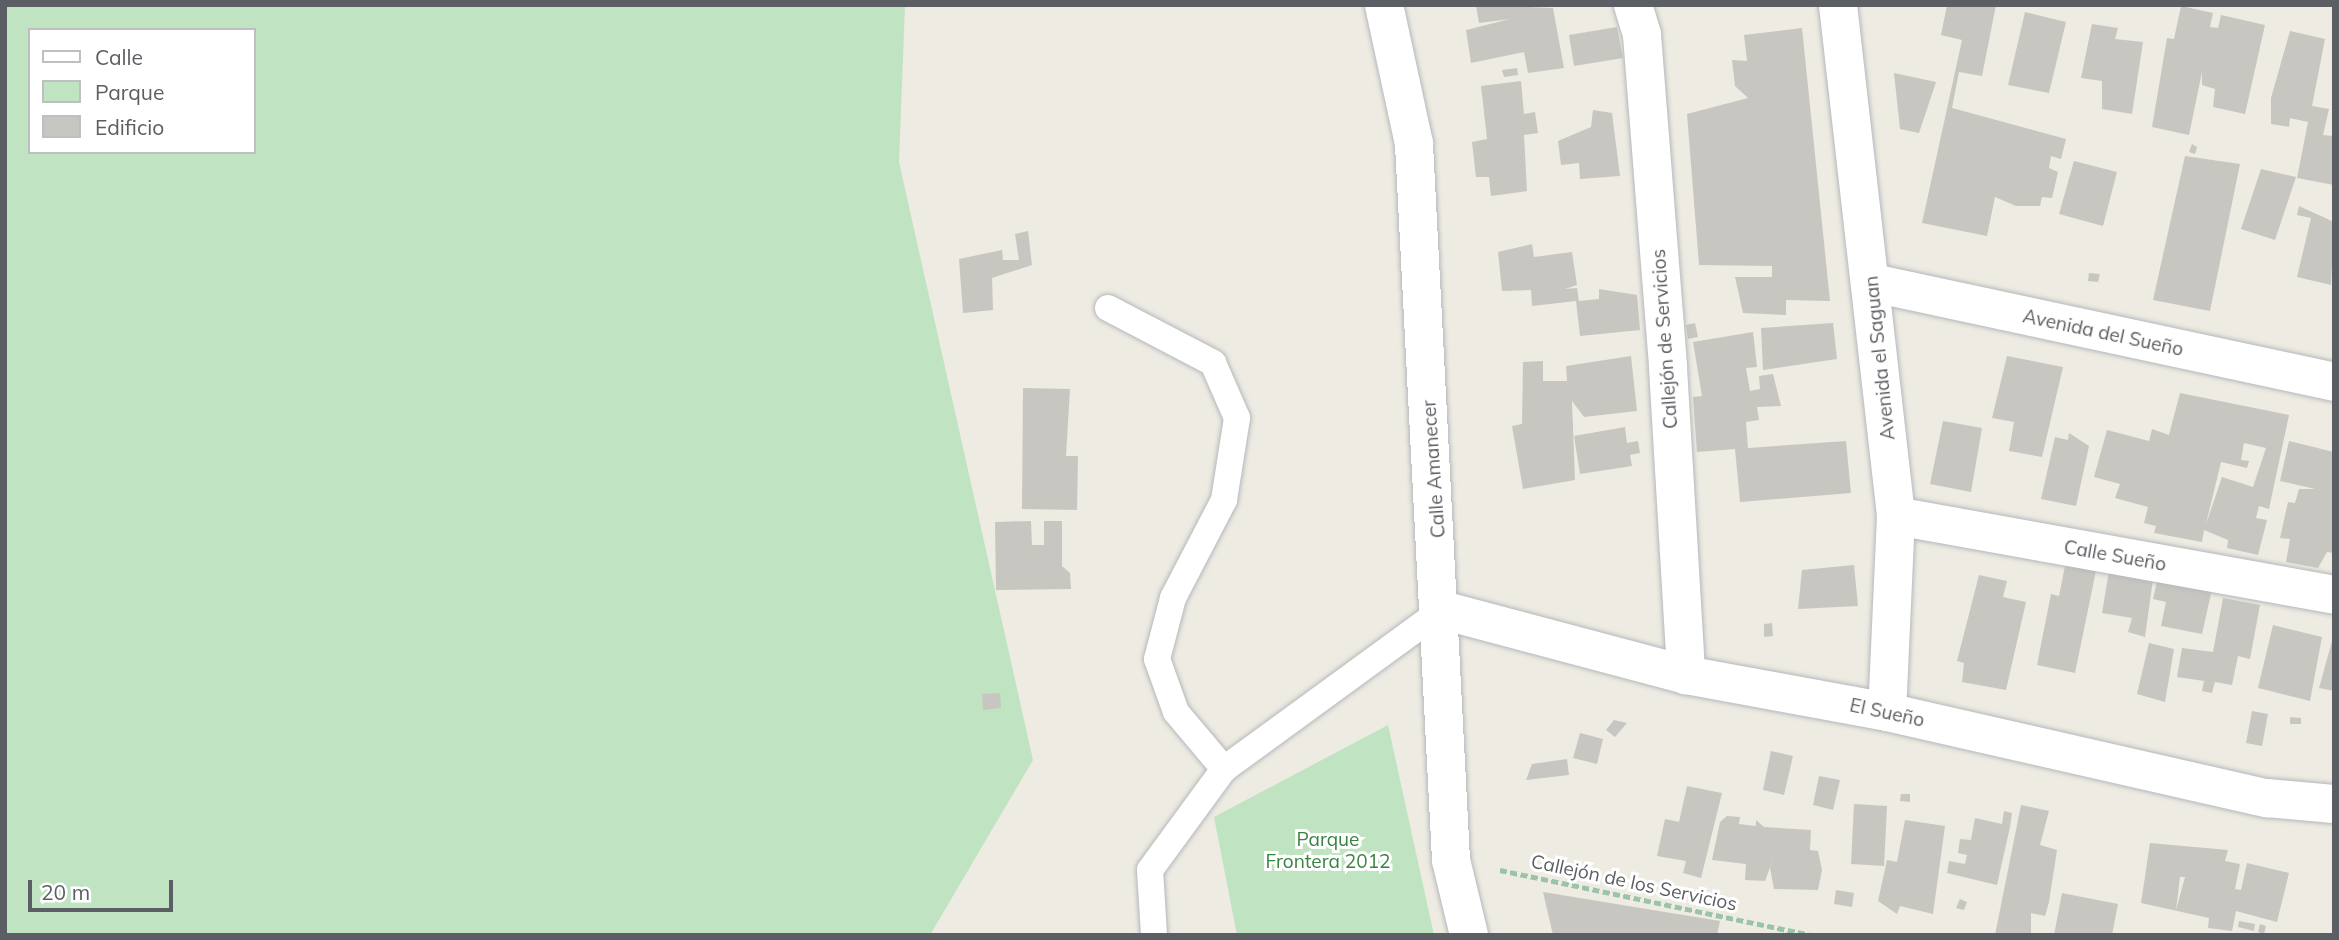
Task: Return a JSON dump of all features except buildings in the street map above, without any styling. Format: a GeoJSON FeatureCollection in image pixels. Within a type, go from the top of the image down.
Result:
{"type":"FeatureCollection","features":[{"type":"Feature","properties":{"kind":"street","name":"Calle Amanecer"},"geometry":{"type":"LineString","coordinates":[[1384,5],[1414,144],[1442,610],[1451,860],[1469,935]]}},
{"type":"Feature","properties":{"kind":"street","name":"Callejón de Servicios"},"geometry":{"type":"LineString","coordinates":[[1633,5],[1642,35],[1666,341],[1686,675]]}},
{"type":"Feature","properties":{"kind":"street","name":"Avenida el Saguan"},"geometry":{"type":"LineString","coordinates":[[1838,5],[1873,283],[1896,516],[1887,712]]}},
{"type":"Feature","properties":{"kind":"street","name":"Avenida del Sueño"},"geometry":{"type":"LineString","coordinates":[[1873,283],[2334,382]]}},
{"type":"Feature","properties":{"kind":"street","name":"Calle Sueño"},"geometry":{"type":"LineString","coordinates":[[1896,516],[2334,595]]}},
{"type":"Feature","properties":{"kind":"street","name":"El Sueño"},"geometry":{"type":"LineString","coordinates":[[1442,610],[1686,675],[1887,712],[2267,797],[2334,804]]}},
{"type":"Feature","properties":{"kind":"lane"},"geometry":{"type":"LineString","coordinates":[[1108,308],[1213,363],[1237,418],[1224,500],[1173,597],[1157,659],[1176,712],[1224,769]]}},
{"type":"Feature","properties":{"kind":"lane"},"geometry":{"type":"LineString","coordinates":[[1154,935],[1150,870],[1224,769],[1442,610]]}},
{"type":"Feature","properties":{"kind":"path","name":"Callejón de los Servicios"},"geometry":{"type":"LineString","coordinates":[[1451,860],[1811,935]]}},
{"type":"Feature","properties":{"kind":"green space"},"geometry":{"type":"Polygon","coordinates":[[[5,5],[905,5],[899,162],[1033,760],[930,935],[5,935],[5,5]]]}},
{"type":"Feature","properties":{"kind":"green space","name":"Parque Frontera 2012"},"geometry":{"type":"Polygon","coordinates":[[[1388,725],[1434,935],[1237,935],[1214,817],[1388,725]]]}}]}
